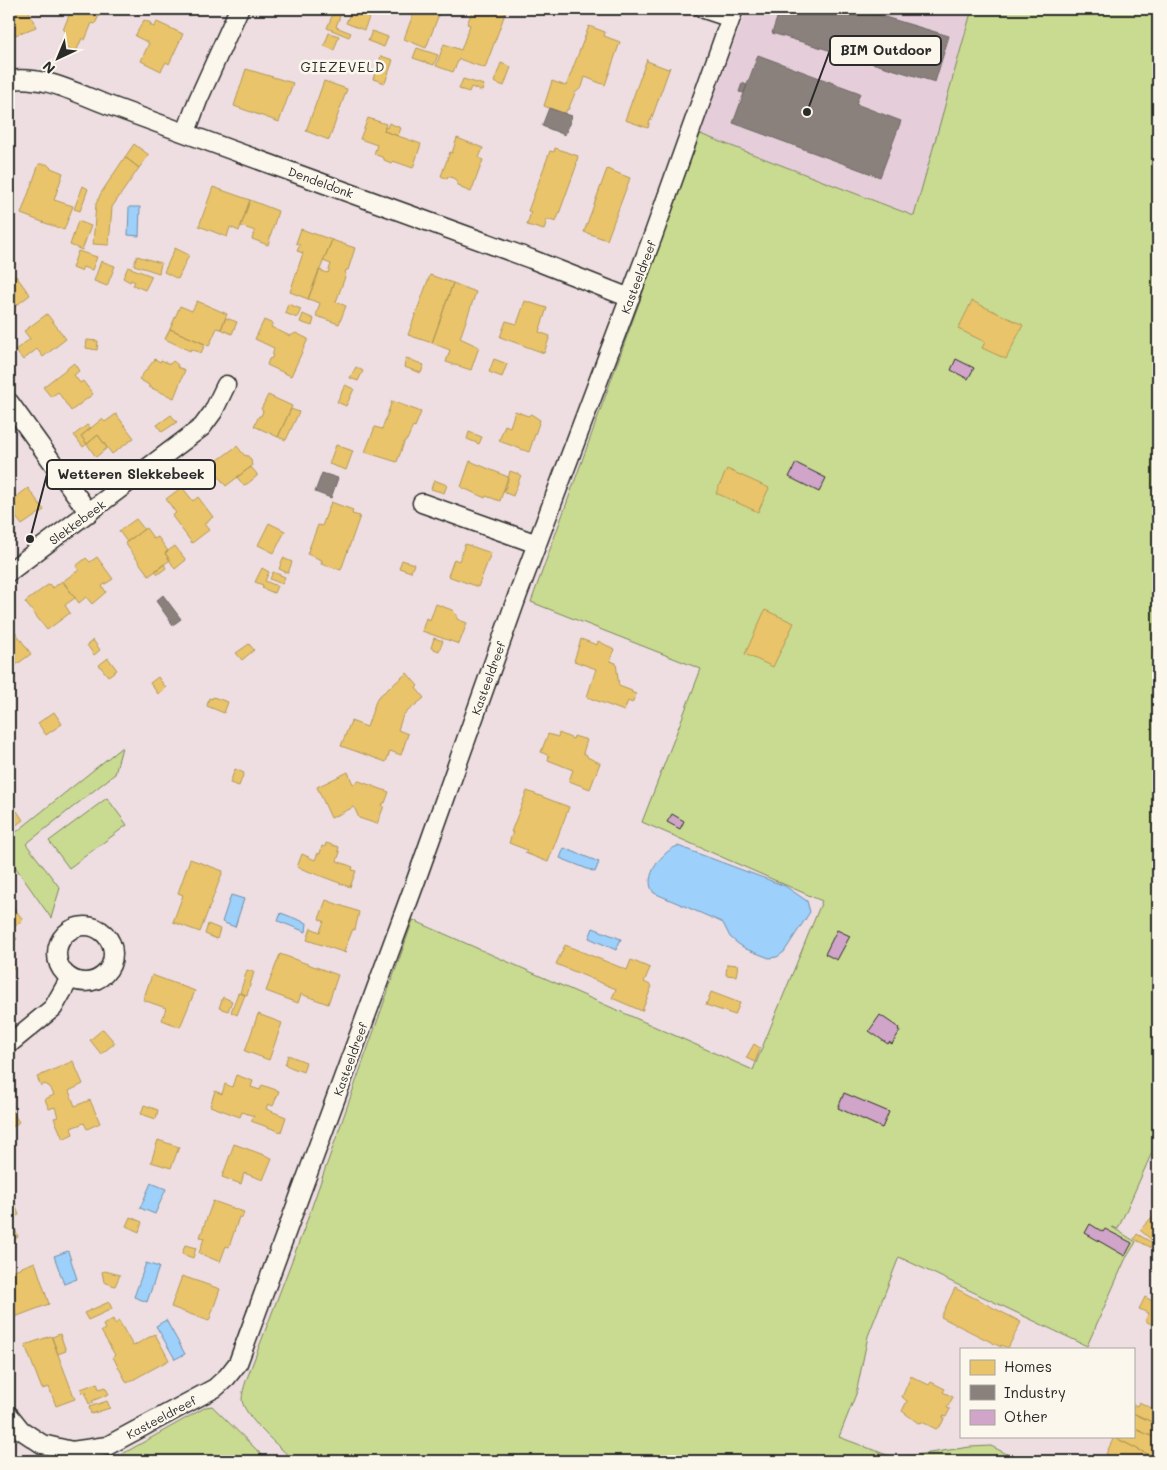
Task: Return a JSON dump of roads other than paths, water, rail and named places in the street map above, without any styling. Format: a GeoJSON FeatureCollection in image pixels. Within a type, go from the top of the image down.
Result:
{"type":"FeatureCollection","features":[{"type":"Feature","properties":{"kind":"street"},"geometry":{"type":"LineString","coordinates":[[186,132],[198,100],[239,9]]}},
{"type":"Feature","properties":{"kind":"street"},"geometry":{"type":"LineString","coordinates":[[704,9],[732,14]]}},
{"type":"Feature","properties":{"kind":"street","name":"Kasteeldreef"},"geometry":{"type":"LineString","coordinates":[[9,1415],[20,1430],[42,1444],[72,1451],[107,1446],[215,1388],[238,1363],[415,883],[536,544],[630,298],[732,14]]}},
{"type":"Feature","properties":{"kind":"street","name":"Dendeldonk"},"geometry":{"type":"LineString","coordinates":[[9,80],[36,80],[57,85],[523,256],[630,298]]}},
{"type":"Feature","properties":{"kind":"street","name":"Slekkebeek"},"geometry":{"type":"LineString","coordinates":[[9,572],[202,427],[226,385]]}},
{"type":"Feature","properties":{"kind":"street"},"geometry":{"type":"LineString","coordinates":[[9,402],[89,513]]}},
{"type":"Feature","properties":{"kind":"street"},"geometry":{"type":"LineString","coordinates":[[422,503],[536,544]]}},
{"type":"Feature","properties":{"kind":"street"},"geometry":{"type":"LineString","coordinates":[[9,1044],[53,1008],[70,978]]}},
{"type":"Feature","properties":{"kind":"water"},"geometry":{"type":"Polygon","coordinates":[[[129,207],[140,207],[139,236],[128,235],[129,207]]]}},
{"type":"Feature","properties":{"kind":"water"},"geometry":{"type":"Polygon","coordinates":[[[678,846],[785,886],[807,901],[810,912],[784,952],[777,957],[769,958],[746,949],[730,937],[723,923],[654,893],[650,880],[656,865],[666,853],[678,846]]]}},
{"type":"Feature","properties":{"kind":"water"},"geometry":{"type":"Polygon","coordinates":[[[564,848],[599,862],[595,872],[560,858],[564,848]]]}},
{"type":"Feature","properties":{"kind":"water"},"geometry":{"type":"Polygon","coordinates":[[[231,895],[244,899],[235,927],[222,922],[231,895]]]}},
{"type":"Feature","properties":{"kind":"water"},"geometry":{"type":"Polygon","coordinates":[[[281,913],[307,923],[306,932],[278,921],[281,913]]]}},
{"type":"Feature","properties":{"kind":"water"},"geometry":{"type":"Polygon","coordinates":[[[593,928],[621,939],[616,950],[589,938],[593,928]]]}},
{"type":"Feature","properties":{"kind":"water"},"geometry":{"type":"Polygon","coordinates":[[[151,1183],[166,1189],[155,1214],[140,1208],[151,1183]]]}},
{"type":"Feature","properties":{"kind":"water"},"geometry":{"type":"Polygon","coordinates":[[[68,1251],[77,1279],[64,1284],[54,1256],[68,1251]]]}},
{"type":"Feature","properties":{"kind":"water"},"geometry":{"type":"Polygon","coordinates":[[[146,1263],[159,1267],[147,1302],[134,1297],[146,1263]]]}},
{"type":"Feature","properties":{"kind":"water"},"geometry":{"type":"Polygon","coordinates":[[[166,1320],[185,1354],[175,1359],[156,1326],[166,1320]]]}},
{"type":"Feature","properties":{"kind":"place","name":"BIM Outdoor"},"geometry":{"type":"Point","coordinates":[807,112]}},
{"type":"Feature","properties":{"kind":"place","name":"Wetteren Slekkebeek"},"geometry":{"type":"Point","coordinates":[30,539]}},
{"type":"Feature","properties":{"kind":"district","name":"GIEZEVELD"},"geometry":{"type":"Point","coordinates":[343,66]}}]}
